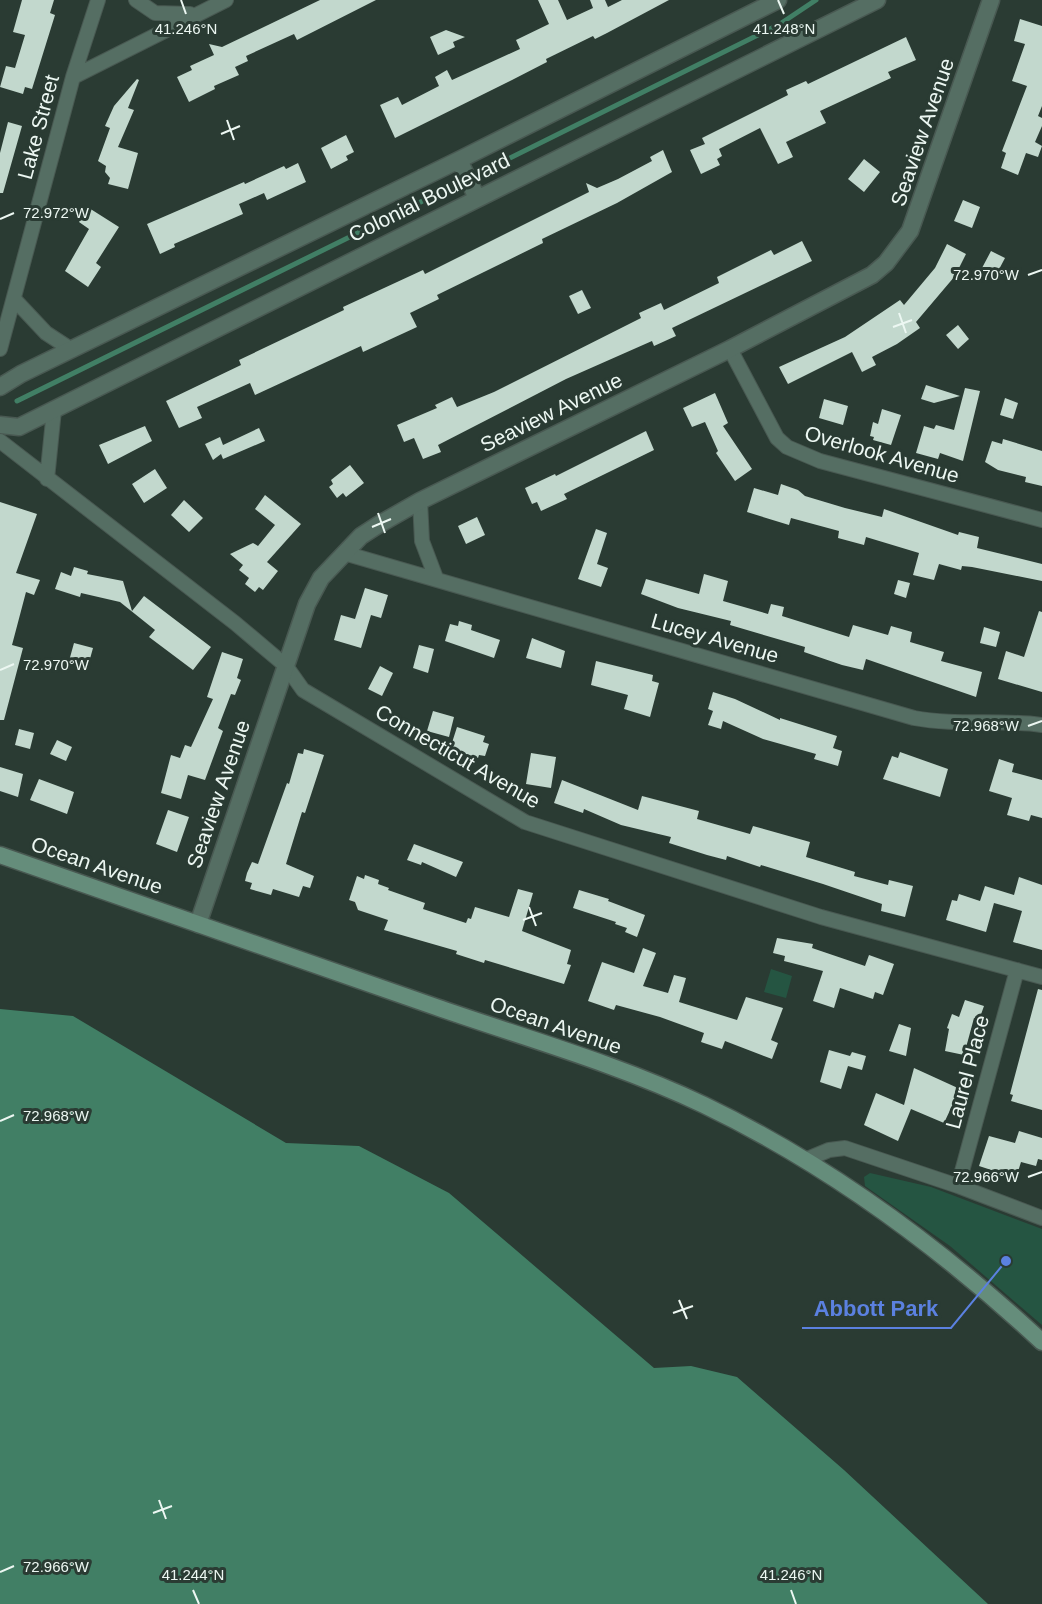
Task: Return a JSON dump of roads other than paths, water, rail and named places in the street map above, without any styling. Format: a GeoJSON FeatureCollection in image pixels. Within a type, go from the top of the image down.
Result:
{"type":"FeatureCollection","features":[{"type":"Feature","properties":{"kind":"main road","name":"Ocean Avenue"},"geometry":{"type":"LineString","coordinates":[[0,855],[596,1061],[704,1106],[805,1160],[856,1193],[955,1266],[1042,1342]]}},
{"type":"Feature","properties":{"kind":"street","name":"Lake Street"},"geometry":{"type":"LineString","coordinates":[[0,349],[15,300],[73,76],[98,0]]}},
{"type":"Feature","properties":{"kind":"street"},"geometry":{"type":"LineString","coordinates":[[136,0],[155,13],[175,16],[201,12]]}},
{"type":"Feature","properties":{"kind":"street"},"geometry":{"type":"LineString","coordinates":[[73,76],[226,0]]}},
{"type":"Feature","properties":{"kind":"street","name":"Colonial Boulevard"},"geometry":{"type":"LineString","coordinates":[[0,387],[778,0]]}},
{"type":"Feature","properties":{"kind":"street","name":"Colonial Boulevard"},"geometry":{"type":"LineString","coordinates":[[0,425],[19,428],[877,0]]}},
{"type":"Feature","properties":{"kind":"street","name":"Seaview Avenue"},"geometry":{"type":"LineString","coordinates":[[198,924],[307,604],[321,578],[344,553],[378,525],[420,501],[730,349],[859,284],[872,275],[897,251],[910,231],[922,204],[991,0]]}},
{"type":"Feature","properties":{"kind":"street"},"geometry":{"type":"LineString","coordinates":[[459,160],[477,198]]}},
{"type":"Feature","properties":{"kind":"street"},"geometry":{"type":"LineString","coordinates":[[15,300],[46,333],[72,350]]}},
{"type":"Feature","properties":{"kind":"street","name":"Overlook Avenue"},"geometry":{"type":"LineString","coordinates":[[730,349],[767,423],[787,447],[820,461],[1042,520]]}},
{"type":"Feature","properties":{"kind":"street"},"geometry":{"type":"LineString","coordinates":[[47,479],[54,410]]}},
{"type":"Feature","properties":{"kind":"street","name":"Connecticut Avenue"},"geometry":{"type":"LineString","coordinates":[[0,441],[235,623],[286,666],[303,690],[525,822],[821,917],[1042,977]]}},
{"type":"Feature","properties":{"kind":"street"},"geometry":{"type":"LineString","coordinates":[[420,501],[422,541],[436,578]]}},
{"type":"Feature","properties":{"kind":"street","name":"Lucey Avenue"},"geometry":{"type":"LineString","coordinates":[[344,553],[914,718],[943,723],[985,720],[1042,725]]}},
{"type":"Feature","properties":{"kind":"street","name":"Laurel Place"},"geometry":{"type":"LineString","coordinates":[[958,1186],[1017,970]]}},
{"type":"Feature","properties":{"kind":"street"},"geometry":{"type":"LineString","coordinates":[[805,1160],[822,1152],[845,1148],[958,1186],[1042,1218]]}},
{"type":"Feature","properties":{"kind":"waterway"},"geometry":{"type":"LineString","coordinates":[[490,168],[780,24],[816,0]]}},
{"type":"Feature","properties":{"kind":"waterway"},"geometry":{"type":"LineString","coordinates":[[17,401],[449,188]]}},
{"type":"Feature","properties":{"kind":"place","name":"Abbott Park"},"geometry":{"type":"Point","coordinates":[1006,1261]}}]}
